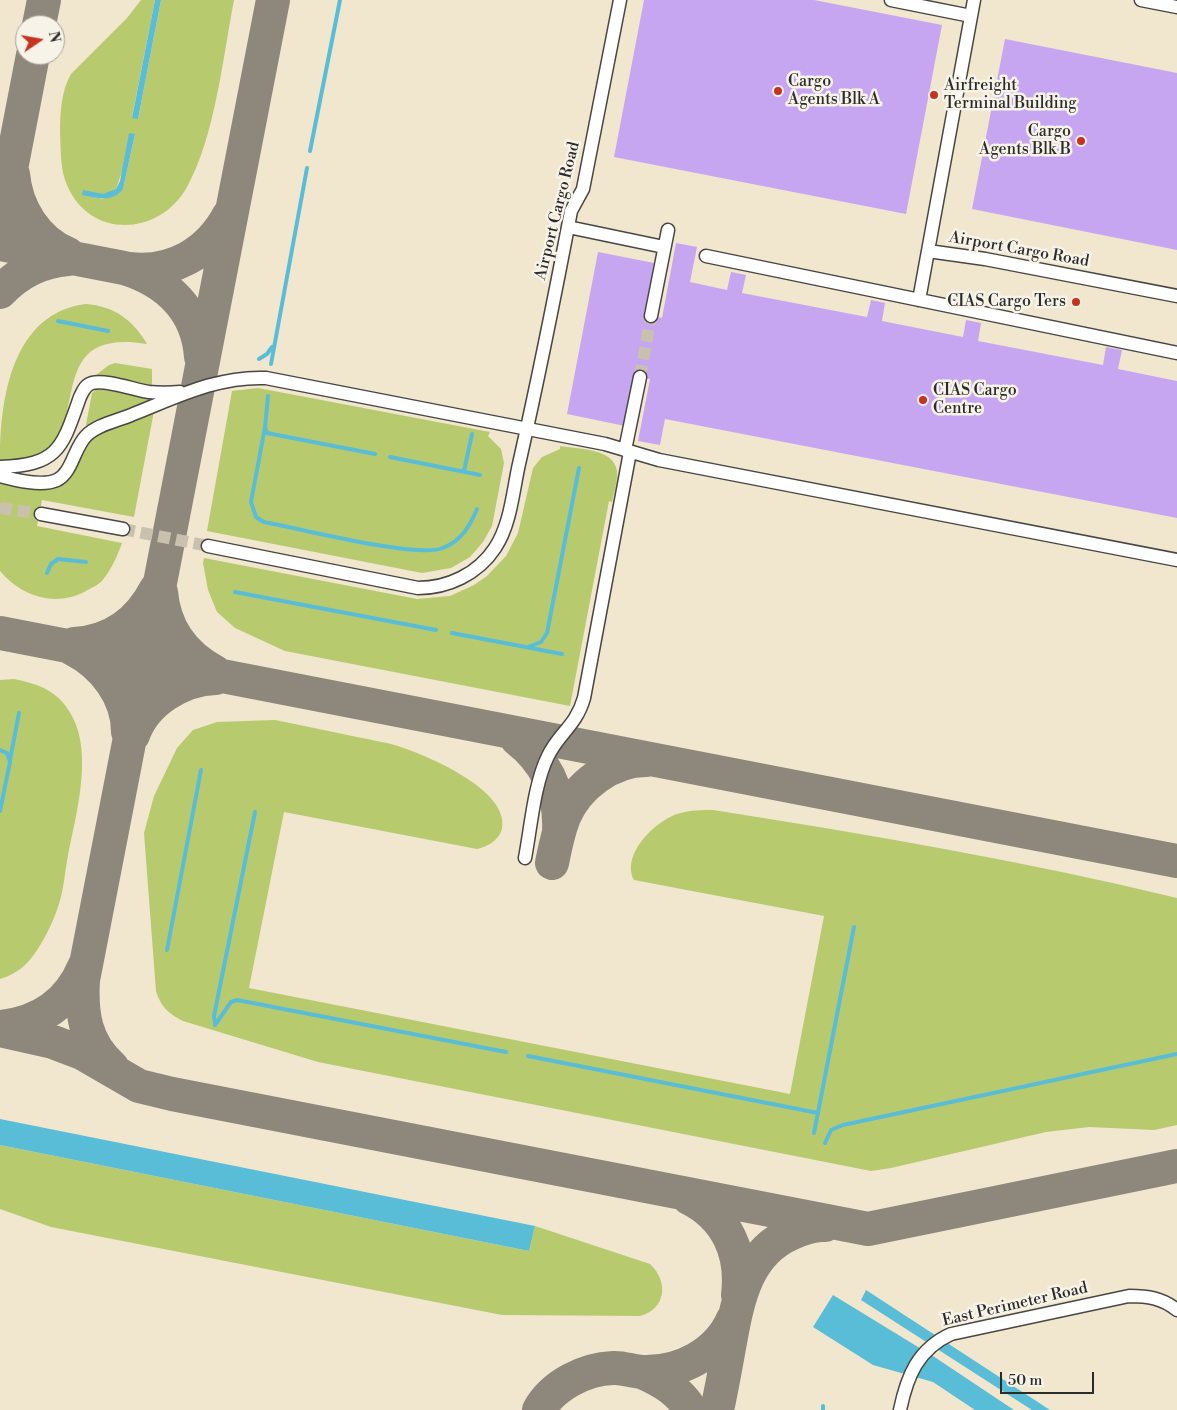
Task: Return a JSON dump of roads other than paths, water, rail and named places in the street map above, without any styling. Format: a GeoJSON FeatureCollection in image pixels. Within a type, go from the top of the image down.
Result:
{"type":"FeatureCollection","features":[{"type":"Feature","properties":{"kind":"lane","name":"Airport Cargo Road"},"geometry":{"type":"LineString","coordinates":[[208,546],[408,587],[429,588],[453,582],[475,569],[496,547],[504,531],[572,211],[583,189],[620,0]]}},
{"type":"Feature","properties":{"kind":"lane"},"geometry":{"type":"LineString","coordinates":[[891,0],[971,16]]}},
{"type":"Feature","properties":{"kind":"lane","name":"Airport Cargo Road"},"geometry":{"type":"LineString","coordinates":[[974,0],[928,250],[985,259],[1177,296]]}},
{"type":"Feature","properties":{"kind":"lane"},"geometry":{"type":"LineString","coordinates":[[1141,0],[1177,7]]}},
{"type":"Feature","properties":{"kind":"lane"},"geometry":{"type":"LineString","coordinates":[[568,228],[664,247]]}},
{"type":"Feature","properties":{"kind":"lane"},"geometry":{"type":"LineString","coordinates":[[651,316],[668,230]]}},
{"type":"Feature","properties":{"kind":"lane"},"geometry":{"type":"LineString","coordinates":[[919,300],[928,250]]}},
{"type":"Feature","properties":{"kind":"lane"},"geometry":{"type":"LineString","coordinates":[[706,256],[1177,353]]}},
{"type":"Feature","properties":{"kind":"lane"},"geometry":{"type":"LineString","coordinates":[[525,858],[539,783],[547,757],[575,721],[584,698],[640,377]]}},
{"type":"Feature","properties":{"kind":"lane"},"geometry":{"type":"LineString","coordinates":[[0,476],[38,482],[57,480],[62,477],[80,442],[89,433],[182,392],[230,380],[266,378],[605,444],[659,460],[1177,560]]}},
{"type":"Feature","properties":{"kind":"lane"},"geometry":{"type":"LineString","coordinates":[[0,467],[32,464],[55,452],[66,437],[83,390],[90,384],[99,382],[149,392],[182,392]]}},
{"type":"Feature","properties":{"kind":"lane"},"geometry":{"type":"LineString","coordinates":[[41,514],[123,529]]}},
{"type":"Feature","properties":{"kind":"lane","name":"East Perimeter Road"},"geometry":{"type":"LineString","coordinates":[[900,1410],[908,1377],[922,1354],[938,1340],[950,1334],[1129,1296],[1145,1296],[1160,1299],[1177,1310]]}},
{"type":"Feature","properties":{"kind":"water"},"geometry":{"type":"Polygon","coordinates":[[[155,0],[161,0],[138,119],[132,118],[155,0]]]}},
{"type":"Feature","properties":{"kind":"water"},"geometry":{"type":"Polygon","coordinates":[[[129,133],[135,134],[123,189],[109,198],[82,195],[83,190],[103,194],[116,189],[120,181],[129,133]]]}},
{"type":"Feature","properties":{"kind":"water"},"geometry":{"type":"Polygon","coordinates":[[[0,1119],[535,1226],[529,1251],[0,1145],[0,1119]]]}},
{"type":"Feature","properties":{"kind":"water"},"geometry":{"type":"Polygon","coordinates":[[[866,1290],[1050,1410],[1032,1410],[861,1300],[866,1290]]]}},
{"type":"Feature","properties":{"kind":"water"},"geometry":{"type":"Polygon","coordinates":[[[833,1295],[936,1358],[1014,1410],[975,1410],[933,1382],[873,1365],[813,1327],[833,1295]]]}},
{"type":"Feature","properties":{"kind":"waterway"},"geometry":{"type":"LineString","coordinates":[[310,151],[340,0]]}},
{"type":"Feature","properties":{"kind":"waterway"},"geometry":{"type":"LineString","coordinates":[[271,364],[307,168]]}},
{"type":"Feature","properties":{"kind":"waterway"},"geometry":{"type":"LineString","coordinates":[[58,321],[108,331]]}},
{"type":"Feature","properties":{"kind":"waterway"},"geometry":{"type":"LineString","coordinates":[[259,359],[267,354],[272,347]]}},
{"type":"Feature","properties":{"kind":"waterway"},"geometry":{"type":"LineString","coordinates":[[268,396],[265,427],[267,433],[375,454]]}},
{"type":"Feature","properties":{"kind":"waterway"},"geometry":{"type":"LineString","coordinates":[[265,427],[251,502],[256,517],[264,522],[384,546],[429,550],[443,548],[460,537],[468,527],[477,509]]}},
{"type":"Feature","properties":{"kind":"waterway"},"geometry":{"type":"LineString","coordinates":[[464,471],[472,434]]}},
{"type":"Feature","properties":{"kind":"waterway"},"geometry":{"type":"LineString","coordinates":[[390,457],[480,475]]}},
{"type":"Feature","properties":{"kind":"waterway"},"geometry":{"type":"LineString","coordinates":[[528,647],[541,642],[547,633],[579,468]]}},
{"type":"Feature","properties":{"kind":"waterway"},"geometry":{"type":"LineString","coordinates":[[47,573],[51,564],[58,559],[86,562]]}},
{"type":"Feature","properties":{"kind":"waterway"},"geometry":{"type":"LineString","coordinates":[[235,592],[436,630]]}},
{"type":"Feature","properties":{"kind":"waterway"},"geometry":{"type":"LineString","coordinates":[[452,633],[562,654]]}},
{"type":"Feature","properties":{"kind":"waterway"},"geometry":{"type":"LineString","coordinates":[[10,760],[19,713]]}},
{"type":"Feature","properties":{"kind":"waterway"},"geometry":{"type":"LineString","coordinates":[[0,750],[7,753],[10,762],[0,811]]}},
{"type":"Feature","properties":{"kind":"waterway"},"geometry":{"type":"LineString","coordinates":[[167,950],[201,770]]}},
{"type":"Feature","properties":{"kind":"waterway"},"geometry":{"type":"LineString","coordinates":[[215,1023],[214,1016],[255,812]]}},
{"type":"Feature","properties":{"kind":"waterway"},"geometry":{"type":"LineString","coordinates":[[814,1133],[854,927]]}},
{"type":"Feature","properties":{"kind":"waterway"},"geometry":{"type":"LineString","coordinates":[[215,1025],[231,1002],[237,1000],[506,1052]]}},
{"type":"Feature","properties":{"kind":"waterway"},"geometry":{"type":"LineString","coordinates":[[825,1143],[831,1130],[843,1125],[1177,1054]]}},
{"type":"Feature","properties":{"kind":"waterway"},"geometry":{"type":"LineString","coordinates":[[528,1056],[818,1113]]}},
{"type":"Feature","properties":{"kind":"tunnel"},"geometry":{"type":"LineString","coordinates":[[640,377],[651,316]]}},
{"type":"Feature","properties":{"kind":"tunnel"},"geometry":{"type":"LineString","coordinates":[[0,508],[41,514]]}},
{"type":"Feature","properties":{"kind":"tunnel"},"geometry":{"type":"LineString","coordinates":[[123,529],[208,546]]}},
{"type":"Feature","properties":{"kind":"place","name":"Cargo Agents Blk A"},"geometry":{"type":"Point","coordinates":[778,91]}},
{"type":"Feature","properties":{"kind":"place","name":"Airfreight Terminal Building"},"geometry":{"type":"Point","coordinates":[934,95]}},
{"type":"Feature","properties":{"kind":"place","name":"Cargo Agents Blk B"},"geometry":{"type":"Point","coordinates":[1081,141]}},
{"type":"Feature","properties":{"kind":"place","name":"CIAS Cargo Ters"},"geometry":{"type":"Point","coordinates":[1076,302]}},
{"type":"Feature","properties":{"kind":"place","name":"CIAS Cargo Centre"},"geometry":{"type":"Point","coordinates":[923,400]}}]}
